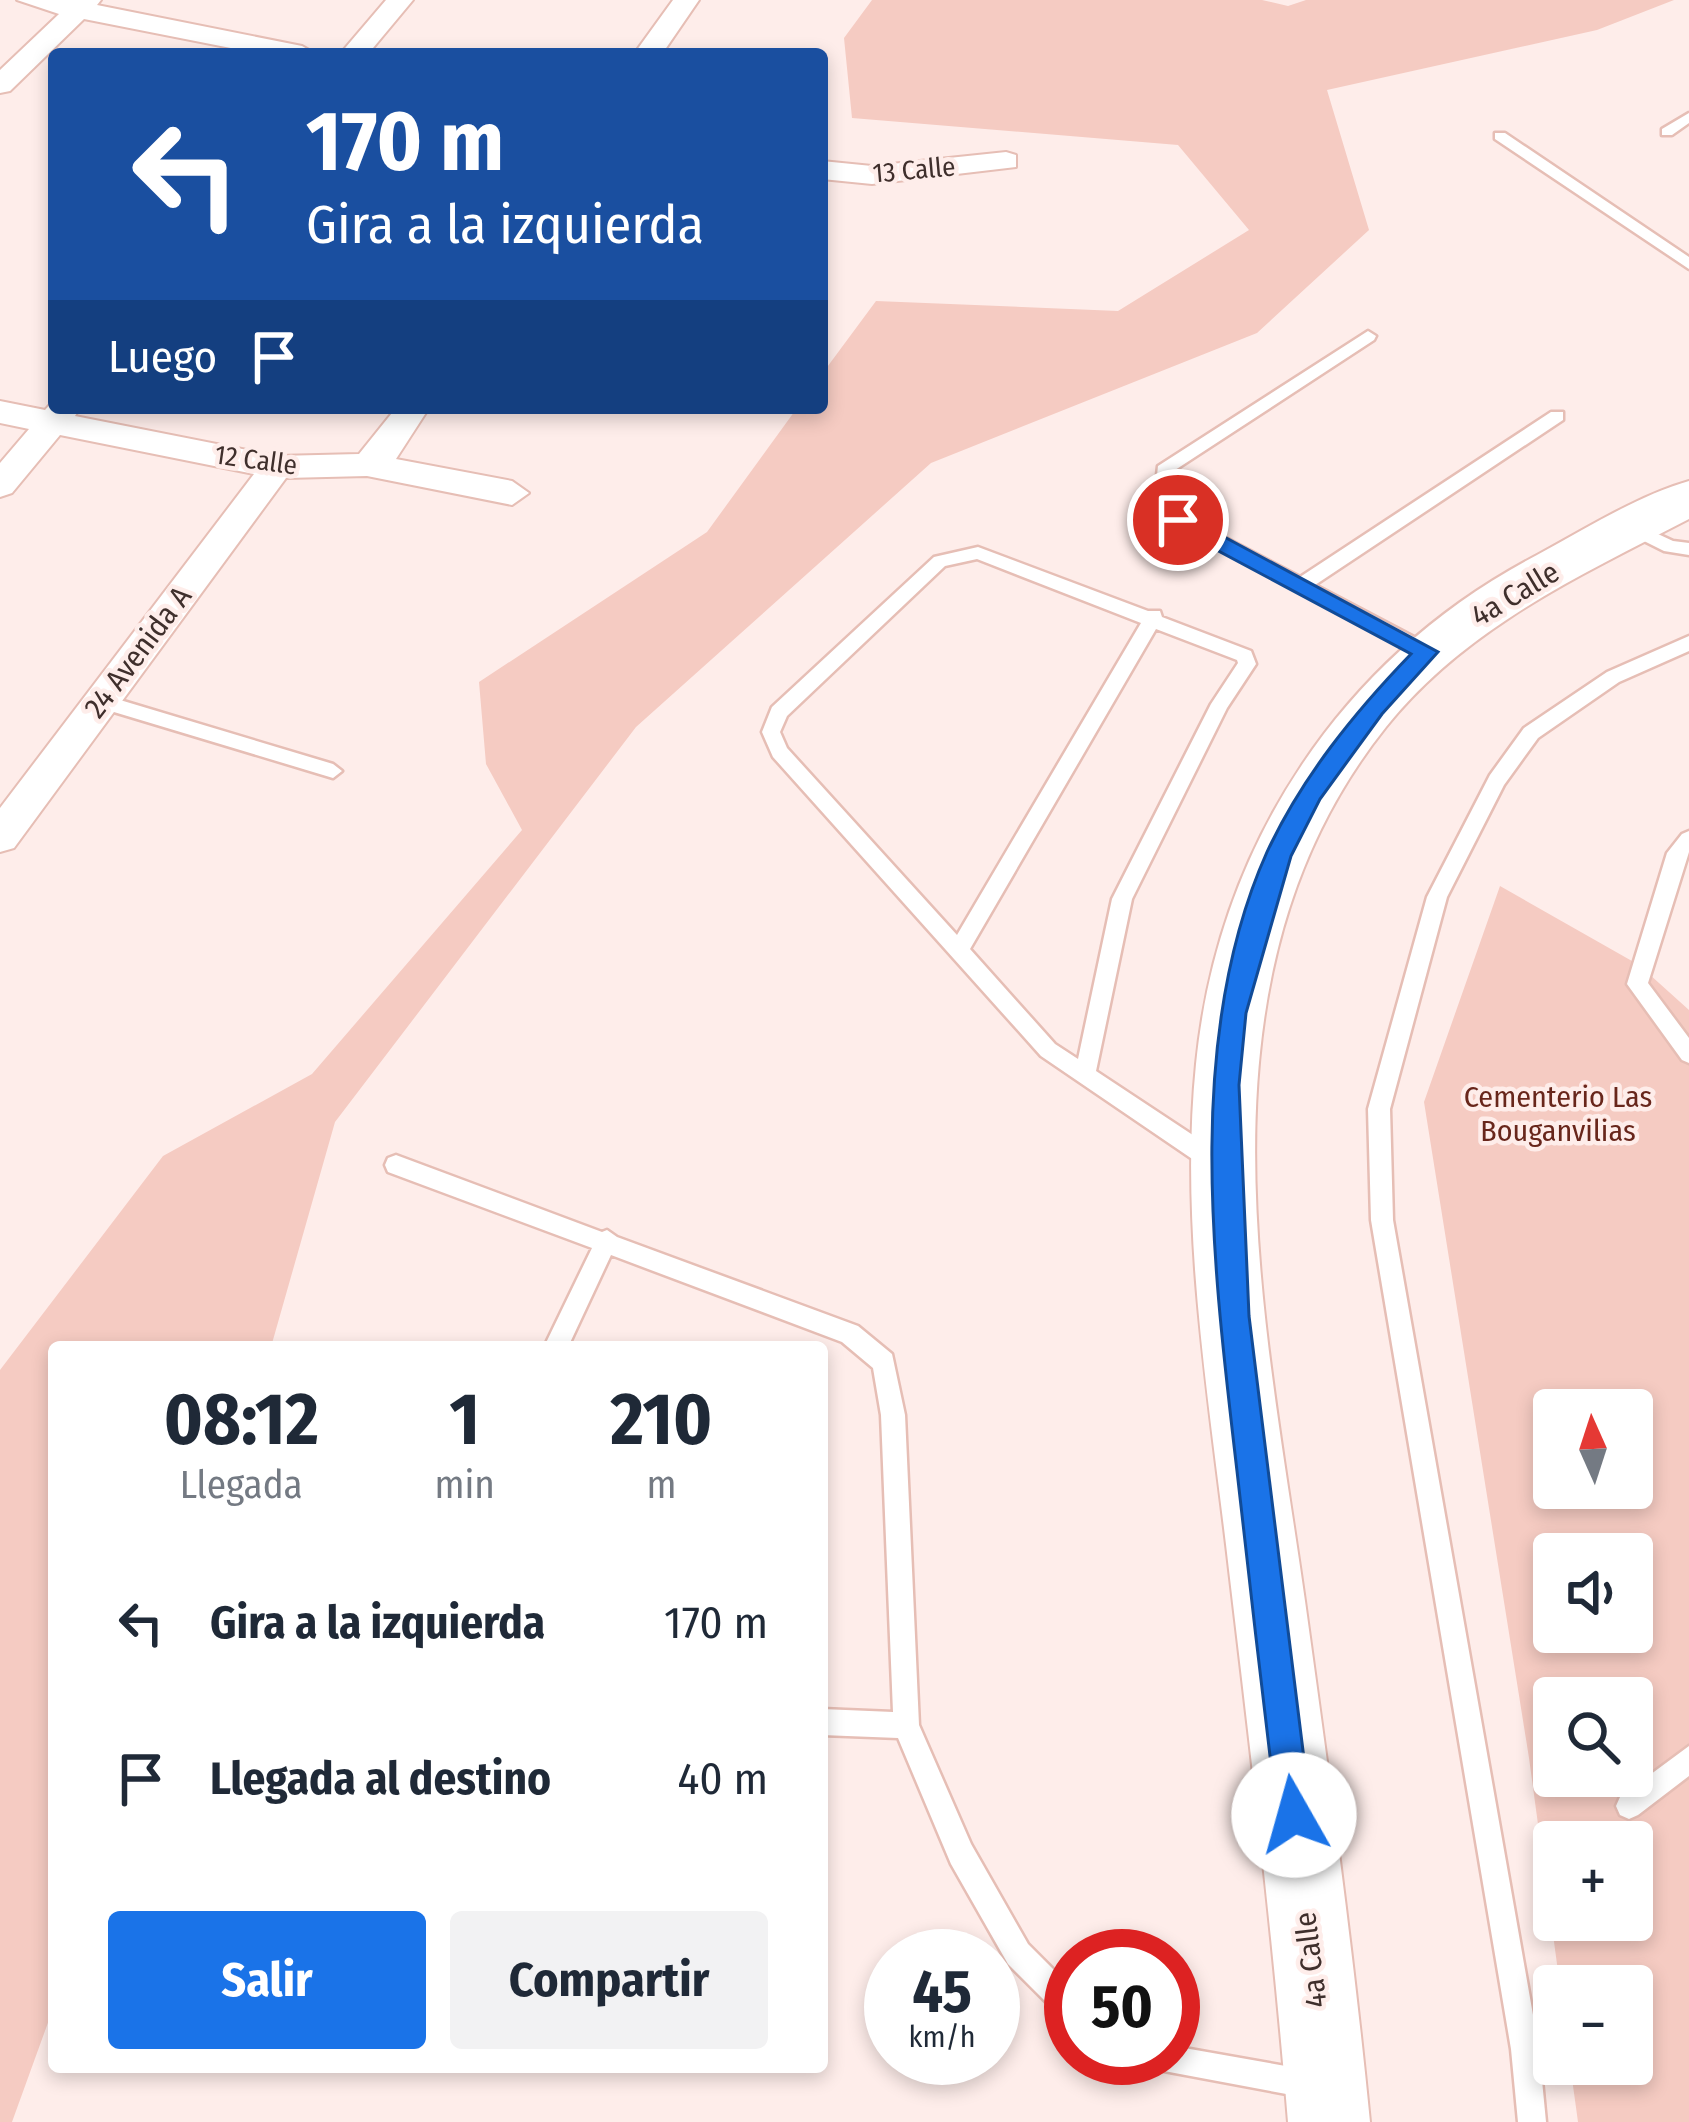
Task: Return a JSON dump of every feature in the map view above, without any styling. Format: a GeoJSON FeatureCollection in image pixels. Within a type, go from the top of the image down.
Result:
{"type":"FeatureCollection","features":[{"type":"Feature","properties":{"kind":"main road","name":"4a Calle"},"geometry":{"type":"LineString","coordinates":[[1328,2104],[1234,1316],[1225,1085],[1232,1013],[1278,856],[1347,740],[1427,652],[1501,597],[1660,538],[1689,498]]}},
{"type":"Feature","properties":{"kind":"street"},"geometry":{"type":"LineString","coordinates":[[30,0],[83,5],[275,48]]}},
{"type":"Feature","properties":{"kind":"street"},"geometry":{"type":"LineString","coordinates":[[358,48],[400,0]]}},
{"type":"Feature","properties":{"kind":"street"},"geometry":{"type":"LineString","coordinates":[[652,48],[686,0]]}},
{"type":"Feature","properties":{"kind":"street"},"geometry":{"type":"LineString","coordinates":[[0,85],[83,5]]}},
{"type":"Feature","properties":{"kind":"street","name":"13 Calle"},"geometry":{"type":"LineString","coordinates":[[828,171],[872,175],[1006,161]]}},
{"type":"Feature","properties":{"kind":"street","name":"12 Calle"},"geometry":{"type":"LineString","coordinates":[[0,412],[57,416],[277,467],[367,466],[512,493]]}},
{"type":"Feature","properties":{"kind":"street"},"geometry":{"type":"LineString","coordinates":[[367,466],[384,452],[408,414]]}},
{"type":"Feature","properties":{"kind":"street"},"geometry":{"type":"LineString","coordinates":[[0,485],[57,416]]}},
{"type":"Feature","properties":{"kind":"street","name":"24 Avenida A"},"geometry":{"type":"LineString","coordinates":[[0,837],[277,467]]}},
{"type":"Feature","properties":{"kind":"lane"},"geometry":{"type":"LineString","coordinates":[[1667,131],[1689,117]]}},
{"type":"Feature","properties":{"kind":"lane"},"geometry":{"type":"LineString","coordinates":[[1500,136],[1689,264]]}},
{"type":"Feature","properties":{"kind":"lane"},"geometry":{"type":"LineString","coordinates":[[1368,336],[1164,470],[1163,494],[1178,520],[1427,652]]}},
{"type":"Feature","properties":{"kind":"lane"},"geometry":{"type":"LineString","coordinates":[[1303,584],[1557,416]]}},
{"type":"Feature","properties":{"kind":"lane"},"geometry":{"type":"LineString","coordinates":[[1085,1075],[1122,899],[1220,704],[1247,664],[1236,649],[1154,616],[978,553],[956,555],[940,561],[779,712],[771,732],[780,752],[1048,1050],[1085,1075],[1227,1170]]}},
{"type":"Feature","properties":{"kind":"lane"},"geometry":{"type":"LineString","coordinates":[[959,949],[1154,616]]}},
{"type":"Feature","properties":{"kind":"lane"},"geometry":{"type":"LineString","coordinates":[[1532,2122],[1525,2048],[1382,1220],[1379,1109],[1437,897],[1497,780],[1532,733],[1612,677],[1689,643]]}},
{"type":"Feature","properties":{"kind":"lane"},"geometry":{"type":"LineString","coordinates":[[100,701],[333,771]]}},
{"type":"Feature","properties":{"kind":"lane"},"geometry":{"type":"LineString","coordinates":[[1689,839],[1677,853],[1637,984],[1689,1054]]}},
{"type":"Feature","properties":{"kind":"lane"},"geometry":{"type":"LineString","coordinates":[[396,1165],[850,1334],[884,1362],[893,1415],[906,1725],[961,1854],[1018,1954],[1044,1980]]}},
{"type":"Feature","properties":{"kind":"lane"},"geometry":{"type":"LineString","coordinates":[[559,1341],[607,1240]]}},
{"type":"Feature","properties":{"kind":"lane"},"geometry":{"type":"LineString","coordinates":[[828,1722],[906,1725]]}},
{"type":"Feature","properties":{"kind":"lane"},"geometry":{"type":"LineString","coordinates":[[1629,1806],[1689,1759]]}},
{"type":"Feature","properties":{"kind":"lane"},"geometry":{"type":"LineString","coordinates":[[1200,2069],[1328,2104]]}},
{"type":"Feature","properties":{"kind":"green space"},"geometry":{"type":"Polygon","coordinates":[[[872,0],[1262,0],[1288,6],[1306,0],[1674,0],[1597,30],[1327,90],[1369,230],[1257,333],[931,463],[636,727],[335,1122],[273,1341],[48,1341],[48,2023],[12,2122],[0,2122],[0,1370],[163,1156],[312,1074],[522,830],[486,764],[479,682],[707,532],[793,414],[828,414],[828,366],[876,301],[1118,311],[1249,230],[1178,145],[852,118],[844,38],[872,0]]]}},
{"type":"Feature","properties":{"kind":"green space","name":"Cementerio Las Bouganvilias"},"geometry":{"type":"Polygon","coordinates":[[[1500,886],[1639,965],[1689,1010],[1689,2122],[1578,2122],[1573,2085],[1653,2085],[1653,1965],[1557,1965],[1554,1941],[1653,1941],[1653,1821],[1538,1821],[1534,1797],[1653,1797],[1653,1677],[1533,1677],[1533,1787],[1424,1102],[1500,886]]]}},
{"type":"Feature","properties":{"kind":"route"},"geometry":{"type":"LineString","coordinates":[[1178,520],[1427,652],[1373,708],[1311,793],[1278,856],[1232,1013],[1225,1085],[1234,1316],[1294,1815]]}}]}
